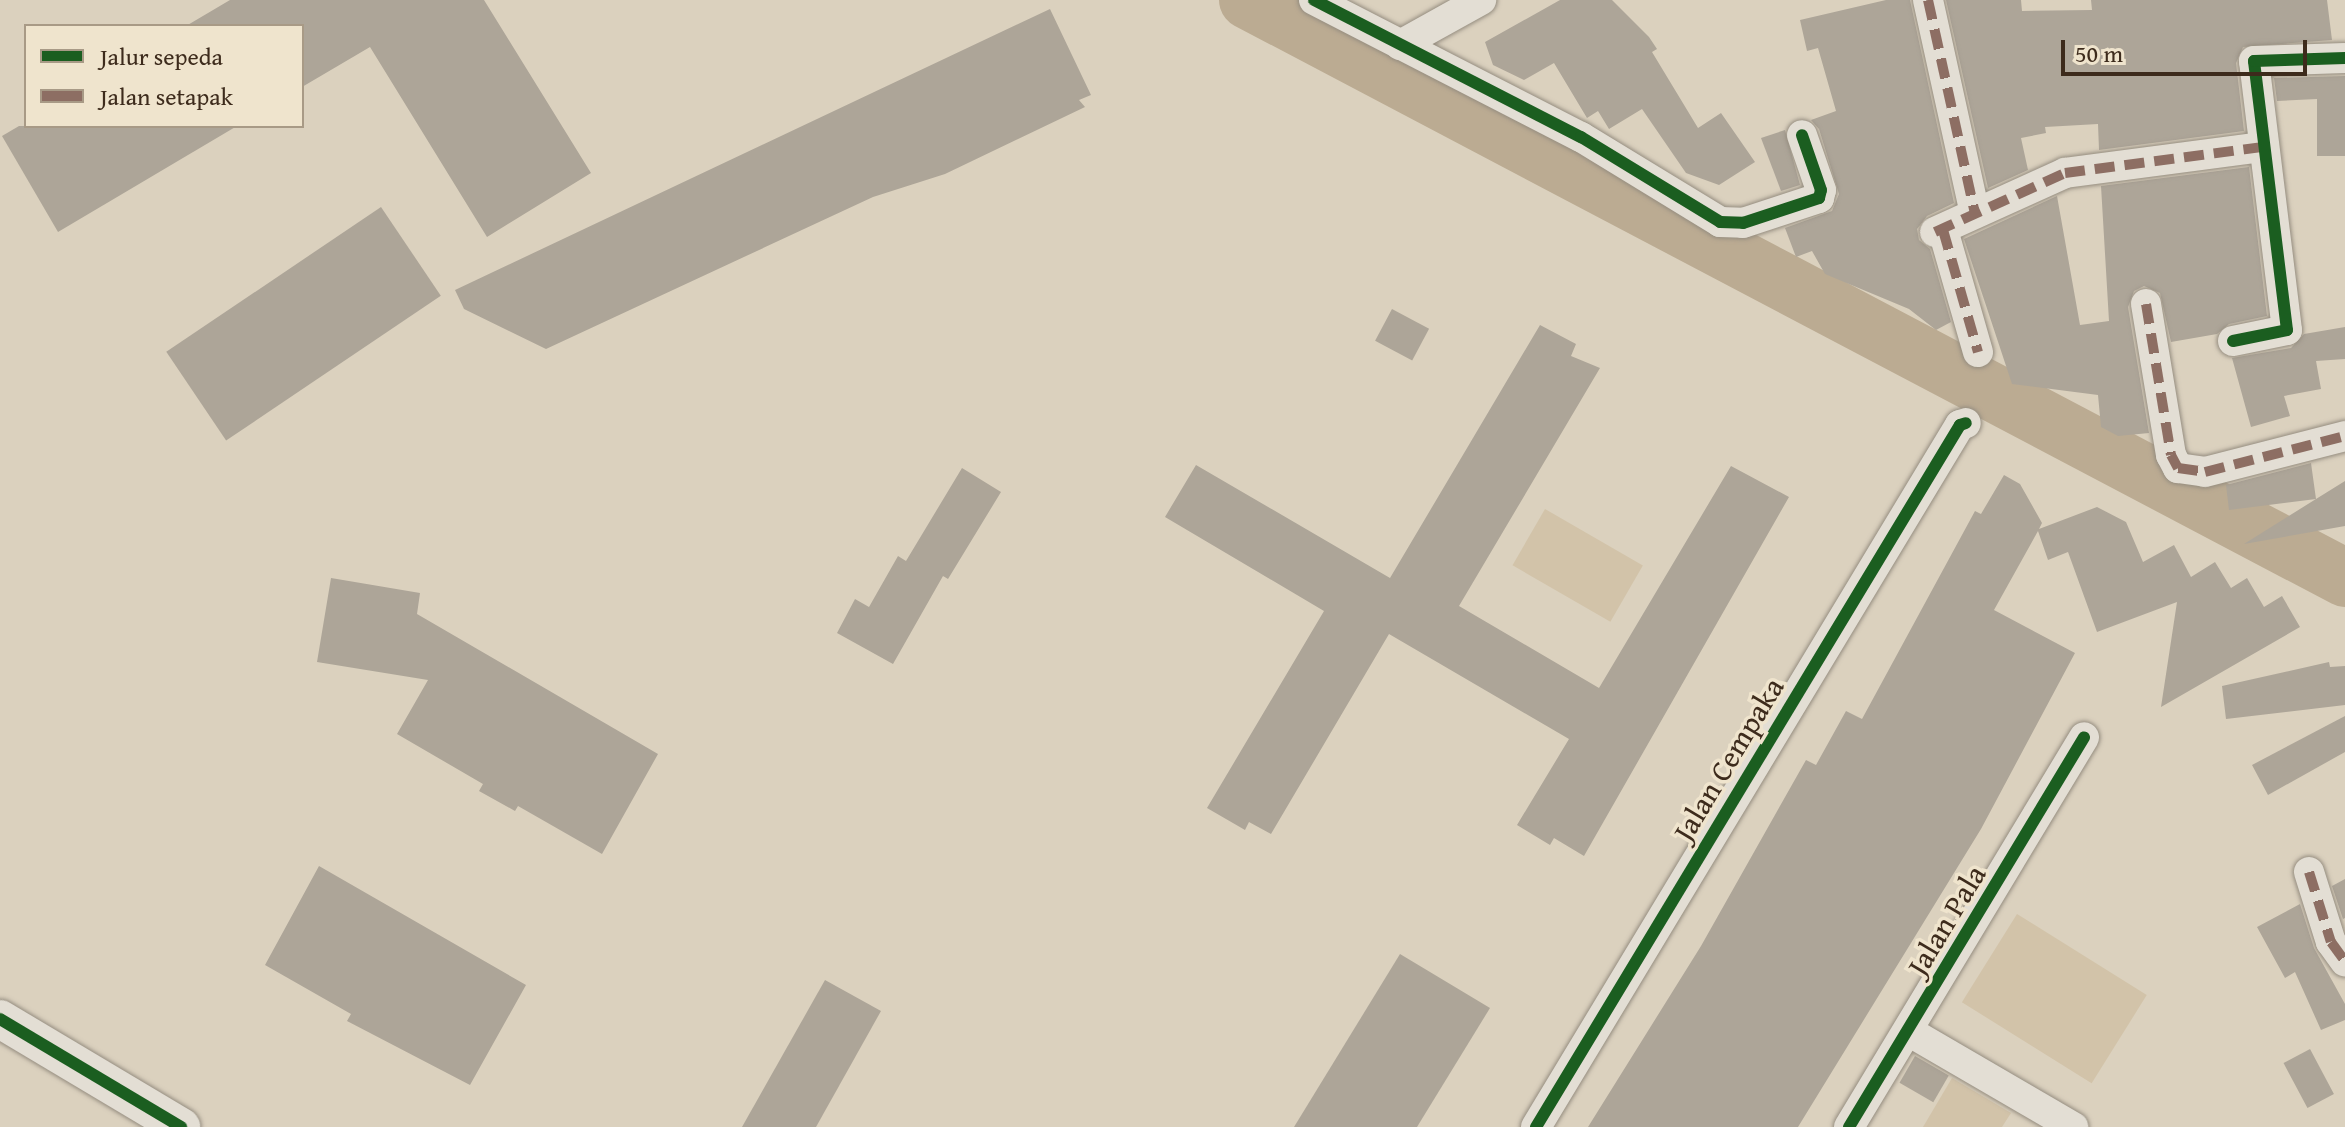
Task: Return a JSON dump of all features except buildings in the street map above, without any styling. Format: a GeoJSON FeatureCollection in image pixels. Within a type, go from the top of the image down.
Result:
{"type":"FeatureCollection","features":[{"type":"Feature","properties":{"kind":"street"},"geometry":{"type":"LineString","coordinates":[[1314,0],[1581,137],[1720,222],[1743,223],[1819,198],[1821,190],[1802,135]]}},
{"type":"Feature","properties":{"kind":"street"},"geometry":{"type":"LineString","coordinates":[[1400,45],[1481,0]]}},
{"type":"Feature","properties":{"kind":"street"},"geometry":{"type":"LineString","coordinates":[[1928,0],[1975,213]]}},
{"type":"Feature","properties":{"kind":"street"},"geometry":{"type":"LineString","coordinates":[[2233,341],[2287,330],[2254,61],[2345,58]]}},
{"type":"Feature","properties":{"kind":"street"},"geometry":{"type":"LineString","coordinates":[[1978,352],[1939,231],[2065,173],[2263,147]]}},
{"type":"Feature","properties":{"kind":"street"},"geometry":{"type":"LineString","coordinates":[[2146,304],[2171,455],[2178,468],[2205,472],[2345,436]]}},
{"type":"Feature","properties":{"kind":"street","name":"Jalan Cempaka"},"geometry":{"type":"LineString","coordinates":[[1536,1127],[1951,439],[1966,423]]}},
{"type":"Feature","properties":{"kind":"street","name":"Jalan Pala"},"geometry":{"type":"LineString","coordinates":[[1849,1127],[1910,1032],[2084,737]]}},
{"type":"Feature","properties":{"kind":"street"},"geometry":{"type":"LineString","coordinates":[[2309,872],[2331,942],[2345,961]]}},
{"type":"Feature","properties":{"kind":"street"},"geometry":{"type":"LineString","coordinates":[[0,1019],[181,1127]]}},
{"type":"Feature","properties":{"kind":"street"},"geometry":{"type":"LineString","coordinates":[[1910,1032],[2073,1127]]}},
{"type":"Feature","properties":{"kind":"shaded area"},"geometry":{"type":"Polygon","coordinates":[[[1545,509],[1643,566],[1610,622],[1512,565],[1545,509]]]}},
{"type":"Feature","properties":{"kind":"shaded area"},"geometry":{"type":"Polygon","coordinates":[[[2017,914],[2147,995],[2092,1083],[1962,1002],[2017,914]]]}},
{"type":"Feature","properties":{"kind":"shaded area"},"geometry":{"type":"Polygon","coordinates":[[[1952,1078],[2011,1113],[2002,1127],[1923,1127],[1952,1078]]]}},
{"type":"Feature","properties":{"kind":"waterway"},"geometry":{"type":"LineString","coordinates":[[1248,0],[2345,578]]}},
{"type":"Feature","properties":{"kind":"marked path"},"geometry":{"type":"LineString","coordinates":[[1928,0],[1975,213]]}},
{"type":"Feature","properties":{"kind":"marked path"},"geometry":{"type":"LineString","coordinates":[[1935,232],[2065,173],[2263,147]]}},
{"type":"Feature","properties":{"kind":"marked path"},"geometry":{"type":"LineString","coordinates":[[1943,230],[1978,352]]}},
{"type":"Feature","properties":{"kind":"marked path"},"geometry":{"type":"LineString","coordinates":[[2146,304],[2171,455],[2178,468],[2205,472],[2345,436]]}},
{"type":"Feature","properties":{"kind":"marked path"},"geometry":{"type":"LineString","coordinates":[[2309,872],[2331,942],[2345,961]]}},
{"type":"Feature","properties":{"kind":"cycle path"},"geometry":{"type":"LineString","coordinates":[[1314,0],[1581,137],[1720,222],[1743,223],[1819,198],[1821,190],[1802,135]]}},
{"type":"Feature","properties":{"kind":"cycle path"},"geometry":{"type":"LineString","coordinates":[[2233,341],[2287,330],[2254,61],[2345,58]]}},
{"type":"Feature","properties":{"kind":"cycle path"},"geometry":{"type":"LineString","coordinates":[[1536,1127],[1960,425],[1966,423]]}},
{"type":"Feature","properties":{"kind":"cycle path"},"geometry":{"type":"LineString","coordinates":[[1849,1127],[2084,737]]}},
{"type":"Feature","properties":{"kind":"cycle path"},"geometry":{"type":"LineString","coordinates":[[0,1019],[181,1127]]}}]}
